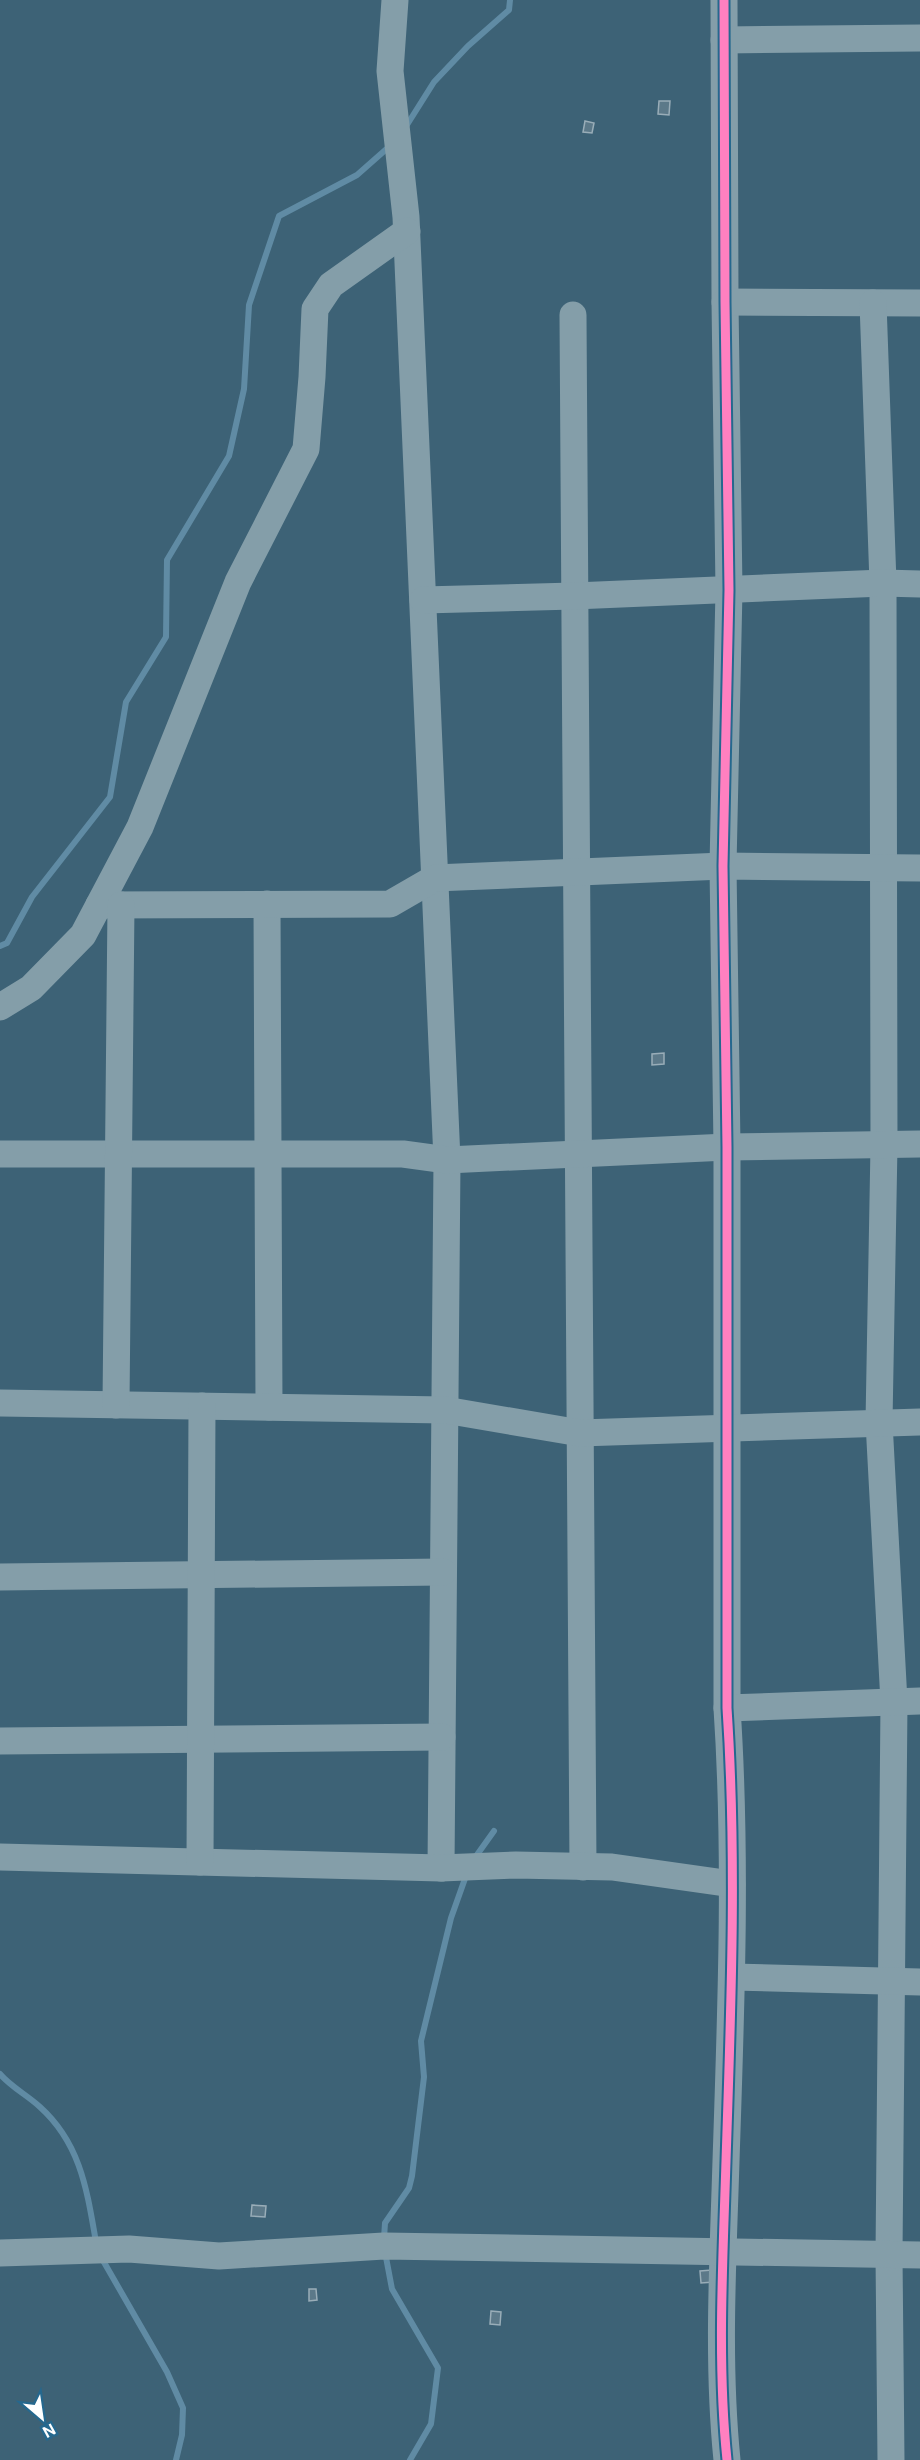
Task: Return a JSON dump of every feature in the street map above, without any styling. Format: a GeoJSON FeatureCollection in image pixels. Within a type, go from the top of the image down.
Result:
{"type":"FeatureCollection","features":[{"type":"Feature","properties":{"kind":"street"},"geometry":{"type":"LineString","coordinates":[[394,0],[390,72],[407,231],[447,1160],[441,1868]]}},
{"type":"Feature","properties":{"kind":"street"},"geometry":{"type":"LineString","coordinates":[[724,0],[729,590],[723,866],[727,1148],[727,1708],[731,1768],[732,1884],[732,1977],[723,2252],[723,2423],[727,2460]]}},
{"type":"Feature","properties":{"kind":"street"},"geometry":{"type":"LineString","coordinates":[[724,40],[920,38]]}},
{"type":"Feature","properties":{"kind":"street"},"geometry":{"type":"LineString","coordinates":[[0,1007],[31,988],[110,905],[238,582],[306,448],[315,309],[331,285],[407,231]]}},
{"type":"Feature","properties":{"kind":"street"},"geometry":{"type":"LineString","coordinates":[[725,302],[920,303]]}},
{"type":"Feature","properties":{"kind":"street"},"geometry":{"type":"LineString","coordinates":[[873,303],[883,583],[884,1145],[879,1422],[907,1702],[893,1982],[889,2255],[891,2460]]}},
{"type":"Feature","properties":{"kind":"street"},"geometry":{"type":"LineString","coordinates":[[573,315],[583,1867]]}},
{"type":"Feature","properties":{"kind":"street"},"geometry":{"type":"LineString","coordinates":[[423,600],[883,583],[920,584]]}},
{"type":"Feature","properties":{"kind":"street"},"geometry":{"type":"LineString","coordinates":[[110,905],[390,904],[435,878],[723,866],[920,868]]}},
{"type":"Feature","properties":{"kind":"street"},"geometry":{"type":"LineString","coordinates":[[267,904],[269,1407]]}},
{"type":"Feature","properties":{"kind":"street"},"geometry":{"type":"LineString","coordinates":[[110,905],[118,1154],[116,1405]]}},
{"type":"Feature","properties":{"kind":"street"},"geometry":{"type":"LineString","coordinates":[[0,1154],[403,1154],[447,1160],[727,1148],[920,1144]]}},
{"type":"Feature","properties":{"kind":"street"},"geometry":{"type":"LineString","coordinates":[[0,1403],[445,1410],[580,1433],[920,1422]]}},
{"type":"Feature","properties":{"kind":"street"},"geometry":{"type":"LineString","coordinates":[[200,1862],[202,1406]]}},
{"type":"Feature","properties":{"kind":"street"},"geometry":{"type":"LineString","coordinates":[[0,1577],[443,1572]]}},
{"type":"Feature","properties":{"kind":"street"},"geometry":{"type":"LineString","coordinates":[[727,1708],[907,1702]]}},
{"type":"Feature","properties":{"kind":"street"},"geometry":{"type":"LineString","coordinates":[[0,1741],[442,1737]]}},
{"type":"Feature","properties":{"kind":"street"},"geometry":{"type":"LineString","coordinates":[[0,1857],[441,1868],[516,1865],[612,1867],[732,1884]]}},
{"type":"Feature","properties":{"kind":"street"},"geometry":{"type":"LineString","coordinates":[[732,1977],[920,1982]]}},
{"type":"Feature","properties":{"kind":"street"},"geometry":{"type":"LineString","coordinates":[[0,2253],[129,2249],[219,2256],[384,2246],[920,2255]]}},
{"type":"Feature","properties":{"kind":"building"},"geometry":{"type":"Polygon","coordinates":[[[659,101],[670,101],[669,115],[658,114],[659,101]]]}},
{"type":"Feature","properties":{"kind":"building"},"geometry":{"type":"Polygon","coordinates":[[[585,121],[594,123],[592,133],[583,132],[585,121]]]}},
{"type":"Feature","properties":{"kind":"building"},"geometry":{"type":"Polygon","coordinates":[[[664,1053],[664,1064],[652,1065],[652,1054],[664,1053]]]}},
{"type":"Feature","properties":{"kind":"building"},"geometry":{"type":"Polygon","coordinates":[[[252,2205],[266,2206],[265,2217],[251,2216],[252,2205]]]}},
{"type":"Feature","properties":{"kind":"building"},"geometry":{"type":"Polygon","coordinates":[[[712,2270],[714,2282],[701,2283],[700,2271],[712,2270]]]}},
{"type":"Feature","properties":{"kind":"building"},"geometry":{"type":"Polygon","coordinates":[[[309,2289],[316,2289],[317,2300],[309,2301],[309,2289]]]}},
{"type":"Feature","properties":{"kind":"building"},"geometry":{"type":"Polygon","coordinates":[[[491,2311],[501,2312],[500,2325],[490,2324],[491,2311]]]}},
{"type":"Feature","properties":{"kind":"waterway"},"geometry":{"type":"LineString","coordinates":[[405,128],[434,82],[468,46],[509,10],[510,0]]}},
{"type":"Feature","properties":{"kind":"waterway"},"geometry":{"type":"LineString","coordinates":[[0,946],[7,943],[32,897],[110,797],[126,702],[166,637],[167,560],[229,456],[244,389],[249,305],[279,216],[357,175],[391,145]]}},
{"type":"Feature","properties":{"kind":"waterway"},"geometry":{"type":"LineString","coordinates":[[474,1859],[494,1831]]}},
{"type":"Feature","properties":{"kind":"waterway"},"geometry":{"type":"LineString","coordinates":[[384,2238],[385,2223],[409,2188],[412,2176],[424,2077],[421,2041],[451,1918],[467,1873]]}},
{"type":"Feature","properties":{"kind":"waterway"},"geometry":{"type":"LineString","coordinates":[[0,2074],[40,2107],[65,2137],[80,2169],[96,2242]]}},
{"type":"Feature","properties":{"kind":"waterway"},"geometry":{"type":"LineString","coordinates":[[385,2252],[392,2289],[438,2368],[431,2424],[410,2460]]}},
{"type":"Feature","properties":{"kind":"waterway"},"geometry":{"type":"LineString","coordinates":[[101,2257],[167,2372],[183,2408],[182,2435],[176,2460]]}},
{"type":"Feature","properties":{"kind":"cycle path"},"geometry":{"type":"LineString","coordinates":[[724,0],[729,590],[723,866],[727,1147],[727,1708],[732,1821],[731,1991],[722,2310],[722,2385],[727,2460]]}}]}
